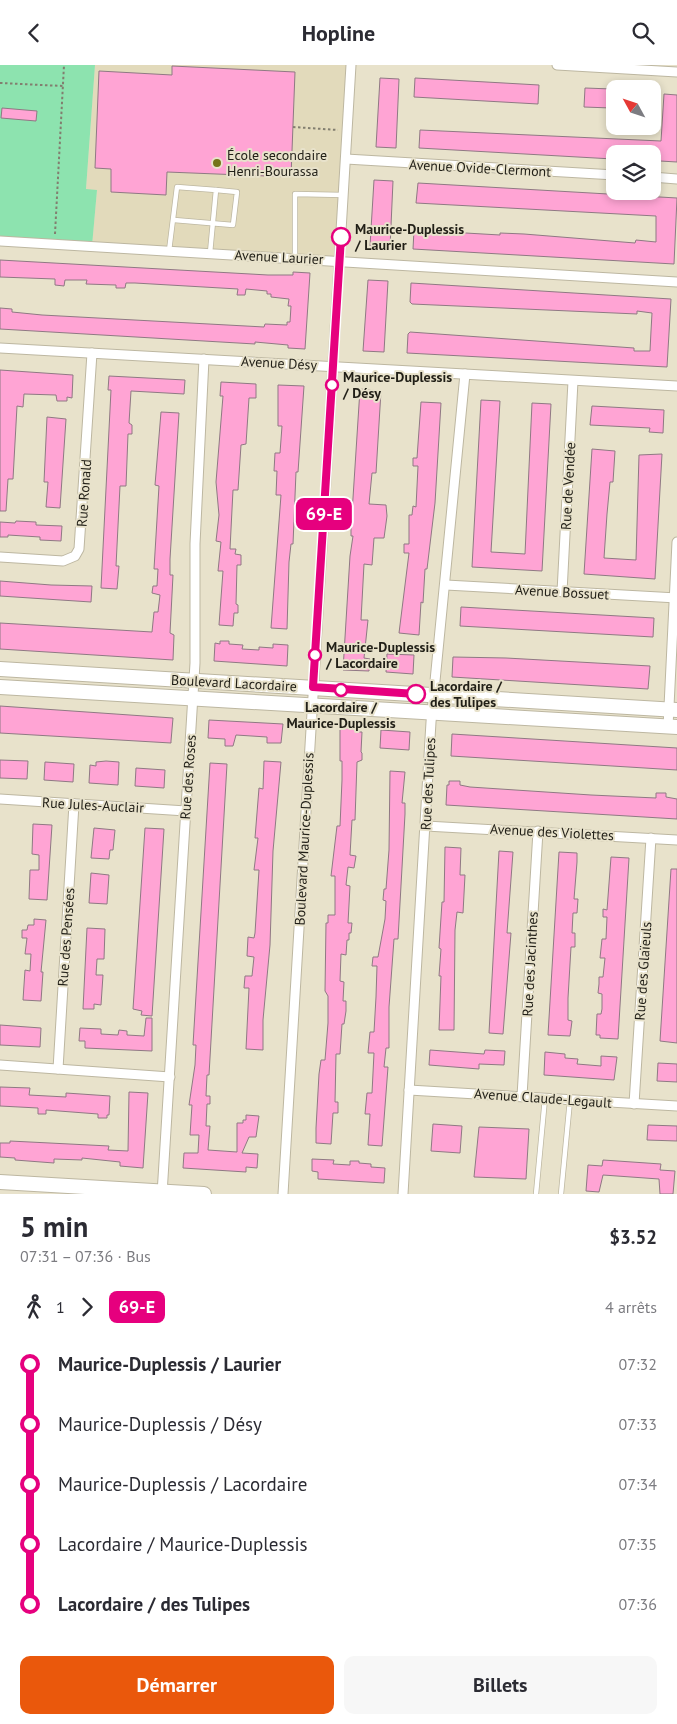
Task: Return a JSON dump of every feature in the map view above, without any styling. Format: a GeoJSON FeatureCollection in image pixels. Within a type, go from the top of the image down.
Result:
{"type":"FeatureCollection","features":[{"type":"Feature","properties":{"kind":"main road","name":"Boulevard Lacordaire"},"geometry":{"type":"LineString","coordinates":[[0,669],[673,709]]}},
{"type":"Feature","properties":{"kind":"main road","name":"Boulevard Lacordaire"},"geometry":{"type":"LineString","coordinates":[[0,687],[672,727]]}},
{"type":"Feature","properties":{"kind":"main road"},"geometry":{"type":"LineString","coordinates":[[0,1182],[58,1189],[204,1194]]}},
{"type":"Feature","properties":{"kind":"street","name":"Boulevard Maurice-Duplessis"},"geometry":{"type":"LineString","coordinates":[[283,1194],[351,65]]}},
{"type":"Feature","properties":{"kind":"street"},"geometry":{"type":"LineString","coordinates":[[557,65],[677,72]]}},
{"type":"Feature","properties":{"kind":"street","name":"Avenue Ovide-Clermont"},"geometry":{"type":"LineString","coordinates":[[346,159],[606,174]]}},
{"type":"Feature","properties":{"kind":"street"},"geometry":{"type":"LineString","coordinates":[[661,178],[677,179]]}},
{"type":"Feature","properties":{"kind":"street","name":"Avenue Laurier"},"geometry":{"type":"LineString","coordinates":[[0,241],[340,260],[677,282]]}},
{"type":"Feature","properties":{"kind":"street","name":"Avenue Désy"},"geometry":{"type":"LineString","coordinates":[[0,348],[677,386]]}},
{"type":"Feature","properties":{"kind":"street","name":"Rue Ronald"},"geometry":{"type":"LineString","coordinates":[[0,557],[63,561],[75,556],[79,549],[92,353]]}},
{"type":"Feature","properties":{"kind":"street","name":"Rue des Roses"},"geometry":{"type":"LineString","coordinates":[[162,1193],[194,680],[195,544],[204,359]]}},
{"type":"Feature","properties":{"kind":"street","name":"Rue des Tulipes"},"geometry":{"type":"LineString","coordinates":[[404,1194],[432,713],[446,585],[465,374]]}},
{"type":"Feature","properties":{"kind":"street","name":"Rue de Vendée"},"geometry":{"type":"LineString","coordinates":[[562,592],[574,381]]}},
{"type":"Feature","properties":{"kind":"street"},"geometry":{"type":"LineString","coordinates":[[672,727],[677,541]]}},
{"type":"Feature","properties":{"kind":"street","name":"Avenue Bossuet"},"geometry":{"type":"LineString","coordinates":[[446,585],[675,598]]}},
{"type":"Feature","properties":{"kind":"street","name":"Rue Jules-Auclair"},"geometry":{"type":"LineString","coordinates":[[0,799],[186,811]]}},
{"type":"Feature","properties":{"kind":"street","name":"Rue des Pensées"},"geometry":{"type":"LineString","coordinates":[[58,1069],[74,804]]}},
{"type":"Feature","properties":{"kind":"street","name":"Avenue des Violettes"},"geometry":{"type":"LineString","coordinates":[[426,826],[677,840]]}},
{"type":"Feature","properties":{"kind":"street","name":"Rue des Jacinthes"},"geometry":{"type":"LineString","coordinates":[[522,1096],[538,831]]}},
{"type":"Feature","properties":{"kind":"street","name":"Rue des Glaïeuls"},"geometry":{"type":"LineString","coordinates":[[634,1104],[651,838]]}},
{"type":"Feature","properties":{"kind":"street"},"geometry":{"type":"LineString","coordinates":[[0,1065],[170,1077]]}},
{"type":"Feature","properties":{"kind":"street","name":"Avenue Claude-Legault"},"geometry":{"type":"LineString","coordinates":[[409,1090],[677,1106]]}},
{"type":"Feature","properties":{"kind":"lane"},"geometry":{"type":"LineString","coordinates":[[169,251],[177,187],[237,192],[233,225],[174,220]]}},
{"type":"Feature","properties":{"kind":"lane"},"geometry":{"type":"LineString","coordinates":[[210,253],[216,190]]}},
{"type":"Feature","properties":{"kind":"lane"},"geometry":{"type":"LineString","coordinates":[[295,258],[295,194],[344,195]]}},
{"type":"Feature","properties":{"kind":"lane"},"geometry":{"type":"LineString","coordinates":[[536,1194],[545,1098]]}},
{"type":"Feature","properties":{"kind":"lane"},"geometry":{"type":"LineString","coordinates":[[561,1194],[570,1100]]}},
{"type":"Feature","properties":{"kind":"path"},"geometry":{"type":"LineString","coordinates":[[55,244],[64,65]]}},
{"type":"Feature","properties":{"kind":"path"},"geometry":{"type":"LineString","coordinates":[[0,83],[63,87]]}},
{"type":"Feature","properties":{"kind":"path"},"geometry":{"type":"LineString","coordinates":[[293,127],[348,131]]}},
{"type":"Feature","properties":{"kind":"shaded area","name":"École secondaire Henri-Bourassa"},"geometry":{"type":"Polygon","coordinates":[[[95,65],[351,65],[339,260],[92,246],[97,190],[86,190],[95,65]]]}},
{"type":"Feature","properties":{"kind":"green space"},"geometry":{"type":"Polygon","coordinates":[[[0,65],[95,65],[86,189],[97,190],[92,246],[0,241],[0,65]]]}},
{"type":"Feature","properties":{"kind":"building"},"geometry":{"type":"Polygon","coordinates":[[[172,66],[295,72],[291,177],[167,172],[166,195],[111,192],[111,169],[95,168],[99,71],[172,75],[172,66]]]}},
{"type":"Feature","properties":{"kind":"building"},"geometry":{"type":"Polygon","coordinates":[[[380,78],[399,79],[396,148],[376,147],[380,78]]]}},
{"type":"Feature","properties":{"kind":"building"},"geometry":{"type":"Polygon","coordinates":[[[415,78],[539,85],[538,104],[414,97],[415,78]]]}},
{"type":"Feature","properties":{"kind":"building"},"geometry":{"type":"Polygon","coordinates":[[[585,88],[606,89],[606,108],[584,107],[585,88]]]}},
{"type":"Feature","properties":{"kind":"building"},"geometry":{"type":"Polygon","coordinates":[[[664,94],[677,95],[677,162],[661,161],[661,145],[606,145],[606,159],[419,148],[420,130],[661,141],[664,94]]]}},
{"type":"Feature","properties":{"kind":"building"},"geometry":{"type":"Polygon","coordinates":[[[2,108],[37,111],[36,121],[1,118],[2,108]]]}},
{"type":"Feature","properties":{"kind":"building"},"geometry":{"type":"Polygon","coordinates":[[[374,180],[393,181],[390,248],[370,246],[374,180]]]}},
{"type":"Feature","properties":{"kind":"building"},"geometry":{"type":"Polygon","coordinates":[[[418,183],[606,194],[606,200],[661,200],[661,197],[677,198],[674,264],[413,249],[414,230],[500,235],[500,233],[524,234],[635,243],[636,240],[656,242],[656,216],[416,203],[418,183]]]}},
{"type":"Feature","properties":{"kind":"building"},"geometry":{"type":"Polygon","coordinates":[[[0,260],[268,275],[293,275],[293,272],[310,273],[305,349],[288,348],[288,345],[255,342],[255,344],[0,329],[0,308],[12,309],[12,312],[42,315],[264,327],[265,324],[287,325],[287,322],[290,322],[291,306],[288,306],[289,299],[271,297],[271,294],[267,294],[267,291],[246,289],[245,295],[237,295],[238,289],[135,283],[126,283],[125,288],[116,288],[116,285],[86,284],[87,280],[65,280],[64,286],[55,285],[55,279],[0,277],[0,260]]]}},
{"type":"Feature","properties":{"kind":"building"},"geometry":{"type":"Polygon","coordinates":[[[368,280],[388,281],[384,352],[363,351],[368,280]]]}},
{"type":"Feature","properties":{"kind":"building"},"geometry":{"type":"Polygon","coordinates":[[[411,283],[671,299],[667,367],[407,353],[408,334],[410,332],[634,348],[634,351],[650,351],[652,313],[637,311],[637,314],[412,304],[410,302],[411,283]]]}},
{"type":"Feature","properties":{"kind":"building"},"geometry":{"type":"Polygon","coordinates":[[[0,370],[73,375],[72,398],[67,397],[67,401],[57,401],[56,395],[24,394],[23,407],[17,406],[13,479],[8,479],[6,511],[0,511],[0,370]]]}},
{"type":"Feature","properties":{"kind":"building"},"geometry":{"type":"Polygon","coordinates":[[[109,376],[185,380],[184,394],[131,391],[129,423],[132,425],[132,434],[128,434],[126,486],[120,486],[116,566],[119,566],[117,589],[101,588],[111,390],[108,390],[109,376]]]}},
{"type":"Feature","properties":{"kind":"building"},"geometry":{"type":"Polygon","coordinates":[[[221,382],[256,384],[256,398],[249,398],[246,444],[241,445],[238,490],[233,490],[230,549],[236,549],[235,554],[241,555],[241,565],[237,565],[236,604],[238,605],[238,613],[234,613],[233,626],[219,625],[223,571],[218,571],[221,542],[216,541],[219,515],[216,482],[223,396],[220,396],[221,382]]]}},
{"type":"Feature","properties":{"kind":"building"},"geometry":{"type":"Polygon","coordinates":[[[278,385],[304,386],[298,472],[296,472],[293,544],[291,544],[289,562],[287,629],[271,628],[281,495],[276,495],[277,471],[274,471],[275,453],[280,453],[282,426],[278,426],[278,385]]]}},
{"type":"Feature","properties":{"kind":"building"},"geometry":{"type":"Polygon","coordinates":[[[360,389],[381,391],[376,473],[372,473],[369,504],[386,505],[387,516],[384,538],[374,538],[372,565],[364,564],[361,620],[368,620],[364,658],[370,659],[369,671],[343,670],[350,556],[353,536],[351,536],[351,529],[360,389]]]}},
{"type":"Feature","properties":{"kind":"building"},"geometry":{"type":"Polygon","coordinates":[[[481,400],[500,401],[491,552],[525,554],[532,403],[551,404],[542,571],[472,567],[481,400]]]}},
{"type":"Feature","properties":{"kind":"building"},"geometry":{"type":"Polygon","coordinates":[[[421,402],[441,403],[435,503],[427,569],[425,569],[423,603],[421,602],[419,635],[399,633],[409,553],[404,553],[404,544],[409,544],[409,515],[412,515],[413,506],[416,507],[418,466],[413,466],[413,458],[417,458],[421,402]]]}},
{"type":"Feature","properties":{"kind":"building"},"geometry":{"type":"Polygon","coordinates":[[[592,406],[664,410],[663,433],[649,432],[650,428],[590,425],[592,406]]]}},
{"type":"Feature","properties":{"kind":"building"},"geometry":{"type":"Polygon","coordinates":[[[161,412],[179,413],[170,559],[170,575],[173,575],[170,633],[174,635],[173,660],[0,649],[0,623],[152,632],[154,612],[158,612],[160,595],[152,593],[153,586],[157,586],[158,569],[154,569],[159,486],[155,485],[161,412]]]}},
{"type":"Feature","properties":{"kind":"building"},"geometry":{"type":"Polygon","coordinates":[[[47,417],[66,419],[60,508],[46,507],[48,482],[44,482],[47,417]]]}},
{"type":"Feature","properties":{"kind":"building"},"geometry":{"type":"Polygon","coordinates":[[[592,449],[615,451],[613,482],[610,482],[604,558],[636,560],[639,455],[662,454],[655,579],[584,574],[592,449]]]}},
{"type":"Feature","properties":{"kind":"building"},"geometry":{"type":"Polygon","coordinates":[[[16,521],[36,522],[36,525],[62,526],[61,541],[40,540],[40,537],[8,535],[8,537],[0,537],[0,522],[15,523],[16,521]]]}},
{"type":"Feature","properties":{"kind":"building"},"geometry":{"type":"Polygon","coordinates":[[[0,581],[92,586],[91,602],[0,596],[0,581]]]}},
{"type":"Feature","properties":{"kind":"building"},"geometry":{"type":"Polygon","coordinates":[[[461,607],[654,618],[653,637],[460,626],[461,607]]]}},
{"type":"Feature","properties":{"kind":"building"},"geometry":{"type":"Polygon","coordinates":[[[220,641],[229,641],[229,644],[243,645],[242,649],[259,650],[259,647],[273,648],[273,644],[288,645],[287,666],[214,661],[215,643],[220,644],[220,641]]]}},
{"type":"Feature","properties":{"kind":"building"},"geometry":{"type":"Polygon","coordinates":[[[387,654],[414,655],[413,674],[386,672],[387,654]]]}},
{"type":"Feature","properties":{"kind":"building"},"geometry":{"type":"Polygon","coordinates":[[[453,657],[650,666],[648,689],[452,677],[453,657]]]}},
{"type":"Feature","properties":{"kind":"building"},"geometry":{"type":"Polygon","coordinates":[[[0,706],[173,718],[171,743],[0,733],[0,706]]]}},
{"type":"Feature","properties":{"kind":"building"},"geometry":{"type":"Polygon","coordinates":[[[209,720],[283,724],[281,743],[267,743],[267,737],[236,735],[233,746],[225,746],[225,739],[208,738],[209,720]]]}},
{"type":"Feature","properties":{"kind":"building"},"geometry":{"type":"Polygon","coordinates":[[[340,727],[359,729],[359,732],[362,732],[362,760],[357,762],[355,820],[352,820],[350,855],[356,856],[354,868],[348,867],[346,885],[350,886],[348,923],[352,923],[349,940],[347,940],[346,955],[341,954],[340,981],[344,982],[343,1001],[346,1001],[346,1011],[344,1024],[342,1024],[340,1054],[336,1054],[335,1102],[338,1102],[338,1113],[333,1113],[331,1144],[316,1143],[316,1128],[319,1074],[321,1060],[325,1060],[328,1023],[328,996],[325,991],[326,923],[328,923],[328,915],[335,915],[335,876],[331,876],[337,826],[340,826],[342,761],[340,761],[340,727]]]}},
{"type":"Feature","properties":{"kind":"building"},"geometry":{"type":"Polygon","coordinates":[[[381,730],[410,732],[409,750],[380,748],[381,730]]]}},
{"type":"Feature","properties":{"kind":"building"},"geometry":{"type":"Polygon","coordinates":[[[452,734],[677,748],[677,770],[451,756],[452,734]]]}},
{"type":"Feature","properties":{"kind":"building"},"geometry":{"type":"Polygon","coordinates":[[[0,760],[28,761],[27,779],[0,778],[0,760]]]}},
{"type":"Feature","properties":{"kind":"building"},"geometry":{"type":"Polygon","coordinates":[[[264,761],[281,762],[273,851],[270,945],[263,1020],[263,1050],[246,1049],[249,988],[244,988],[245,976],[252,976],[254,957],[247,956],[248,937],[254,938],[255,933],[259,870],[254,870],[258,838],[255,838],[259,788],[263,789],[264,761]]]}},
{"type":"Feature","properties":{"kind":"building"},"geometry":{"type":"Polygon","coordinates":[[[45,762],[74,764],[73,782],[44,780],[45,762]]]}},
{"type":"Feature","properties":{"kind":"building"},"geometry":{"type":"Polygon","coordinates":[[[96,762],[119,762],[118,785],[89,783],[90,765],[96,766],[96,762]]]}},
{"type":"Feature","properties":{"kind":"building"},"geometry":{"type":"Polygon","coordinates":[[[210,763],[227,764],[209,1075],[207,1075],[206,1096],[210,1096],[210,1104],[207,1104],[206,1126],[210,1126],[208,1150],[237,1152],[237,1123],[243,1123],[243,1120],[246,1120],[246,1115],[259,1116],[256,1137],[249,1137],[242,1153],[258,1154],[257,1168],[246,1167],[246,1172],[183,1168],[184,1153],[198,1153],[199,1135],[190,1135],[192,1105],[189,1105],[195,1065],[196,1045],[193,1045],[210,763]]]}},
{"type":"Feature","properties":{"kind":"building"},"geometry":{"type":"Polygon","coordinates":[[[136,768],[165,770],[164,788],[135,786],[136,768]]]}},
{"type":"Feature","properties":{"kind":"building"},"geometry":{"type":"Polygon","coordinates":[[[390,771],[405,772],[402,803],[405,803],[405,814],[398,939],[394,939],[389,1007],[389,1048],[386,1048],[384,1067],[388,1067],[382,1146],[368,1145],[370,1114],[365,1114],[367,1093],[372,1093],[374,1053],[368,1053],[370,1032],[374,1032],[376,997],[377,966],[372,966],[373,957],[378,957],[385,919],[386,901],[383,900],[384,889],[386,889],[389,850],[390,771]]]}},
{"type":"Feature","properties":{"kind":"building"},"geometry":{"type":"Polygon","coordinates":[[[449,781],[460,781],[460,785],[470,787],[591,795],[656,798],[656,793],[666,793],[666,797],[677,799],[677,819],[446,805],[449,781]]]}},
{"type":"Feature","properties":{"kind":"building"},"geometry":{"type":"Polygon","coordinates":[[[33,824],[52,825],[47,900],[29,899],[30,870],[39,870],[39,855],[32,854],[33,824]]]}},
{"type":"Feature","properties":{"kind":"building"},"geometry":{"type":"Polygon","coordinates":[[[94,828],[115,830],[113,850],[110,850],[109,859],[91,858],[94,828]]]}},
{"type":"Feature","properties":{"kind":"building"},"geometry":{"type":"Polygon","coordinates":[[[145,828],[164,829],[152,1016],[141,1015],[142,1011],[133,1009],[145,828]]]}},
{"type":"Feature","properties":{"kind":"building"},"geometry":{"type":"Polygon","coordinates":[[[445,847],[461,848],[460,875],[465,875],[463,913],[457,912],[455,930],[454,1030],[439,1030],[441,949],[439,948],[442,902],[444,902],[445,847]]]}},
{"type":"Feature","properties":{"kind":"building"},"geometry":{"type":"Polygon","coordinates":[[[499,851],[513,852],[507,933],[511,933],[503,1034],[489,1033],[499,851]]]}},
{"type":"Feature","properties":{"kind":"building"},"geometry":{"type":"Polygon","coordinates":[[[559,852],[577,853],[574,899],[578,899],[577,913],[573,913],[572,933],[575,933],[575,947],[571,947],[568,998],[568,1020],[572,1021],[570,1036],[548,1035],[559,852]]]}},
{"type":"Feature","properties":{"kind":"building"},"geometry":{"type":"Polygon","coordinates":[[[611,857],[629,858],[618,1039],[600,1038],[600,1035],[596,1035],[597,1014],[601,1014],[602,1009],[602,994],[598,993],[599,977],[603,977],[605,958],[600,958],[602,939],[606,939],[607,917],[603,917],[603,909],[607,910],[611,857]]]}},
{"type":"Feature","properties":{"kind":"building"},"geometry":{"type":"Polygon","coordinates":[[[671,869],[677,869],[677,1043],[660,1041],[671,869]]]}},
{"type":"Feature","properties":{"kind":"building"},"geometry":{"type":"Polygon","coordinates":[[[91,873],[109,875],[107,904],[89,903],[91,873]]]}},
{"type":"Feature","properties":{"kind":"building"},"geometry":{"type":"Polygon","coordinates":[[[34,919],[46,920],[41,972],[43,972],[41,1001],[23,1000],[25,970],[30,971],[31,954],[25,954],[27,938],[22,938],[22,930],[27,930],[28,925],[34,925],[34,919]]]}},
{"type":"Feature","properties":{"kind":"building"},"geometry":{"type":"Polygon","coordinates":[[[87,928],[105,929],[104,959],[97,959],[96,975],[103,975],[101,1005],[94,1004],[94,1009],[83,1009],[87,928]]]}},
{"type":"Feature","properties":{"kind":"building"},"geometry":{"type":"Polygon","coordinates":[[[146,1018],[152,1018],[152,1051],[85,1048],[85,1041],[79,1041],[80,1028],[101,1029],[101,1034],[118,1035],[119,1030],[127,1031],[127,1035],[144,1036],[146,1018]]]}},
{"type":"Feature","properties":{"kind":"building"},"geometry":{"type":"Polygon","coordinates":[[[0,1025],[41,1028],[40,1047],[0,1045],[0,1025]]]}},
{"type":"Feature","properties":{"kind":"building"},"geometry":{"type":"Polygon","coordinates":[[[430,1050],[484,1054],[485,1050],[505,1051],[504,1065],[479,1064],[479,1069],[429,1065],[430,1050]]]}},
{"type":"Feature","properties":{"kind":"building"},"geometry":{"type":"Polygon","coordinates":[[[545,1052],[565,1054],[565,1058],[578,1059],[577,1064],[601,1066],[601,1056],[617,1057],[614,1080],[544,1075],[545,1052]]]}},
{"type":"Feature","properties":{"kind":"building"},"geometry":{"type":"Polygon","coordinates":[[[658,1063],[677,1064],[677,1082],[657,1081],[658,1063]]]}},
{"type":"Feature","properties":{"kind":"building"},"geometry":{"type":"Polygon","coordinates":[[[0,1087],[30,1088],[29,1095],[66,1097],[66,1093],[110,1096],[109,1115],[107,1115],[107,1118],[98,1118],[98,1114],[46,1110],[46,1114],[38,1114],[38,1108],[0,1106],[0,1087]]]}},
{"type":"Feature","properties":{"kind":"building"},"geometry":{"type":"Polygon","coordinates":[[[129,1092],[148,1093],[143,1168],[120,1166],[120,1162],[82,1158],[82,1160],[54,1159],[54,1163],[0,1157],[0,1143],[10,1143],[10,1141],[109,1146],[108,1150],[128,1151],[129,1092]]]}},
{"type":"Feature","properties":{"kind":"building"},"geometry":{"type":"Polygon","coordinates":[[[433,1124],[462,1126],[460,1153],[431,1151],[433,1124]]]}},
{"type":"Feature","properties":{"kind":"building"},"geometry":{"type":"Polygon","coordinates":[[[648,1125],[677,1126],[677,1141],[647,1140],[648,1125]]]}},
{"type":"Feature","properties":{"kind":"building"},"geometry":{"type":"Polygon","coordinates":[[[479,1127],[529,1129],[526,1179],[474,1177],[479,1127]]]}},
{"type":"Feature","properties":{"kind":"building"},"geometry":{"type":"Polygon","coordinates":[[[312,1159],[334,1160],[333,1164],[350,1165],[350,1161],[359,1161],[359,1163],[371,1164],[371,1167],[385,1168],[384,1183],[318,1179],[318,1172],[312,1171],[312,1159]]]}},
{"type":"Feature","properties":{"kind":"building"},"geometry":{"type":"Polygon","coordinates":[[[603,1160],[661,1164],[660,1170],[675,1171],[673,1194],[660,1194],[659,1179],[603,1175],[599,1192],[586,1191],[588,1165],[602,1166],[603,1160]]]}},
{"type":"Feature","properties":{"kind":"bus line","name":"69-E"},"geometry":{"type":"LineString","coordinates":[[341,237],[313,687],[416,694]]}},
{"type":"Feature","properties":{"kind":"place","name":"École secondaire Henri-Bourassa"},"geometry":{"type":"Point","coordinates":[217,163]}},
{"type":"Feature","properties":{"kind":"place","name":"Maurice-Duplessis / Laurier"},"geometry":{"type":"Point","coordinates":[341,237]}},
{"type":"Feature","properties":{"kind":"place","name":"Maurice-Duplessis / Désy"},"geometry":{"type":"Point","coordinates":[332,385]}},
{"type":"Feature","properties":{"kind":"place","name":"Maurice-Duplessis / Lacordaire"},"geometry":{"type":"Point","coordinates":[315,655]}},
{"type":"Feature","properties":{"kind":"place","name":"Lacordaire / Maurice-Duplessis"},"geometry":{"type":"Point","coordinates":[341,690]}},
{"type":"Feature","properties":{"kind":"place","name":"Lacordaire / des Tulipes"},"geometry":{"type":"Point","coordinates":[416,694]}}]}
